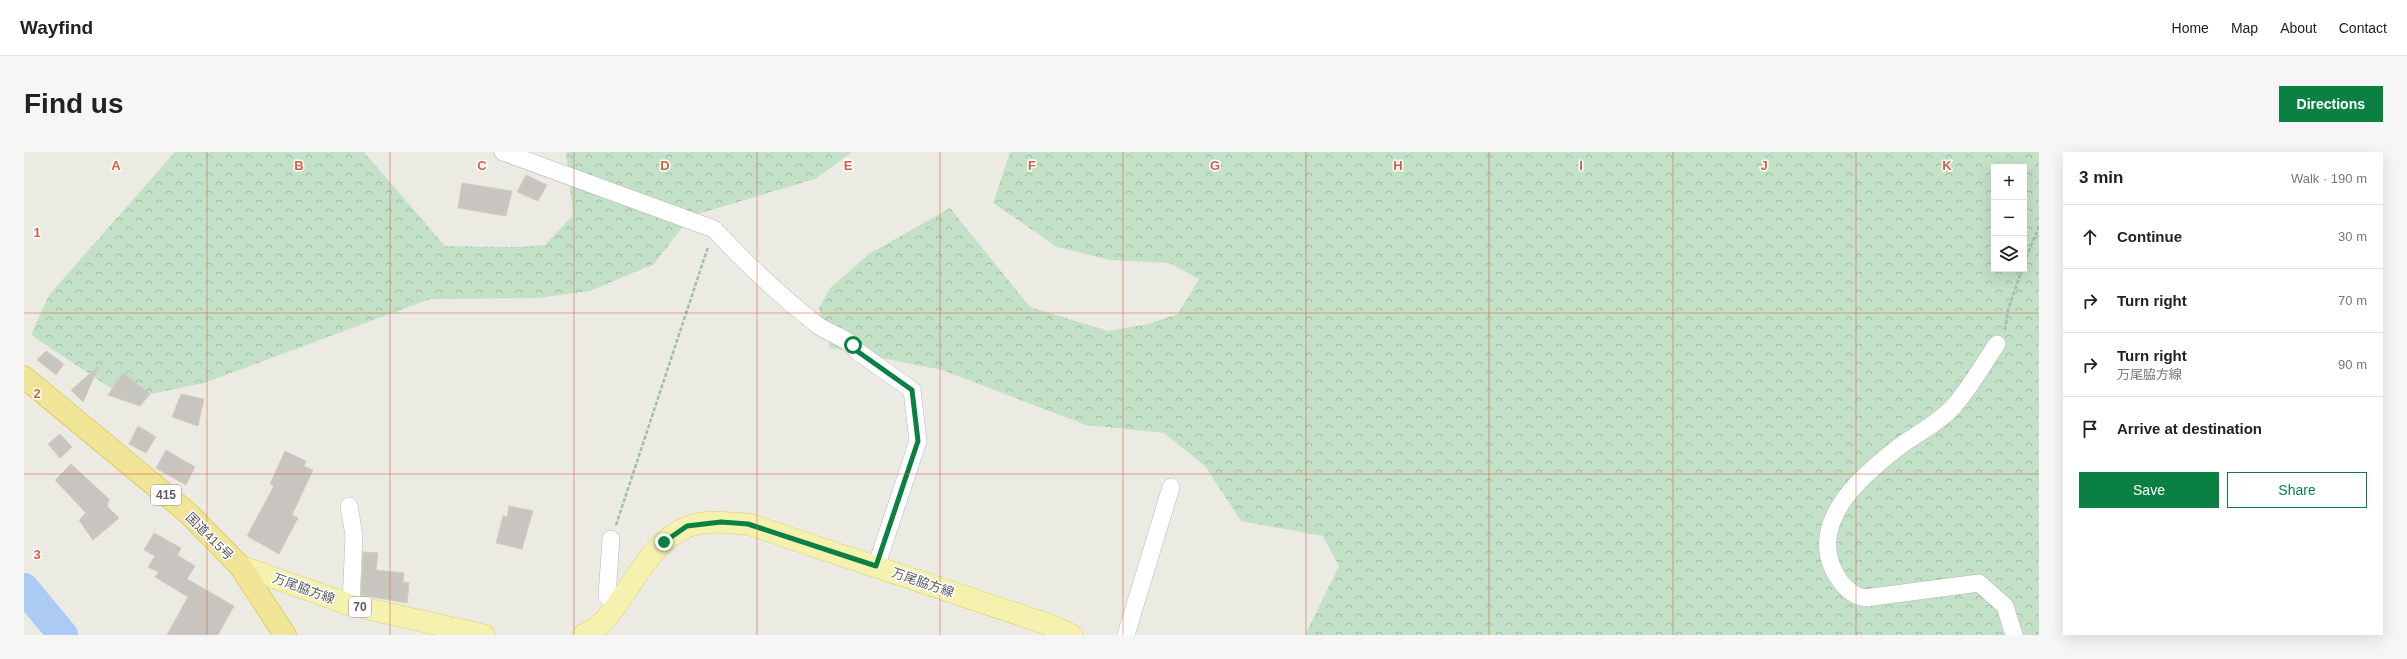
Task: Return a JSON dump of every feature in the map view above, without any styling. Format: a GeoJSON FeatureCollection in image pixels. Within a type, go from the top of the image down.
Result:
{"type":"FeatureCollection","features":[{"type":"Feature","properties":{"kind":"highway","name":"国道415号"},"geometry":{"type":"LineString","coordinates":[[24,377],[188,513],[240,566],[285,635]]}},
{"type":"Feature","properties":{"kind":"main road","name":"万尾脇方線"},"geometry":{"type":"LineString","coordinates":[[588,634],[616,606],[645,564],[664,542],[687,526],[703,523],[748,524],[1050,625],[1072,635]]}},
{"type":"Feature","properties":{"kind":"main road","name":"万尾脇方線"},"geometry":{"type":"LineString","coordinates":[[240,566],[351,605],[484,635]]}},
{"type":"Feature","properties":{"kind":"street"},"geometry":{"type":"LineString","coordinates":[[503,152],[714,229],[733,249],[817,325],[853,345],[857,351],[912,390],[918,441],[876,566]]}},
{"type":"Feature","properties":{"kind":"street"},"geometry":{"type":"LineString","coordinates":[[1997,344],[1954,407],[1862,478],[1840,504],[1829,532],[1830,561],[1839,581],[1855,596],[1864,598],[1979,584],[2005,606],[2014,635]]}},
{"type":"Feature","properties":{"kind":"street"},"geometry":{"type":"LineString","coordinates":[[1126,635],[1171,487]]}},
{"type":"Feature","properties":{"kind":"street"},"geometry":{"type":"LineString","coordinates":[[349,506],[354,536],[351,605]]}},
{"type":"Feature","properties":{"kind":"street"},"geometry":{"type":"LineString","coordinates":[[611,539],[607,596],[616,606]]}},
{"type":"Feature","properties":{"kind":"path"},"geometry":{"type":"LineString","coordinates":[[2027,256],[2039,226]]}},
{"type":"Feature","properties":{"kind":"path"},"geometry":{"type":"LineString","coordinates":[[611,539],[714,229]]}},
{"type":"Feature","properties":{"kind":"path"},"geometry":{"type":"LineString","coordinates":[[1997,344],[2004,332],[2008,310],[2021,272]]}},
{"type":"Feature","properties":{"kind":"green space"},"geometry":{"type":"Polygon","coordinates":[[[175,152],[364,152],[445,246],[519,247],[545,245],[573,215],[566,152],[852,152],[815,179],[691,216],[654,264],[590,291],[539,298],[430,299],[204,383],[127,399],[31,335],[49,295],[175,152]]]}},
{"type":"Feature","properties":{"kind":"green space"},"geometry":{"type":"Polygon","coordinates":[[[1010,152],[2039,152],[2039,635],[1305,635],[1339,566],[1323,536],[1241,521],[1205,466],[1164,433],[1086,425],[942,370],[830,348],[819,308],[830,288],[869,254],[950,208],[1030,307],[1108,331],[1148,324],[1178,314],[1199,279],[1169,263],[1110,260],[1057,247],[993,203],[1010,152]]]}},
{"type":"Feature","properties":{"kind":"building"},"geometry":{"type":"Polygon","coordinates":[[[526,175],[547,185],[538,201],[517,192],[526,175]]]}},
{"type":"Feature","properties":{"kind":"building"},"geometry":{"type":"Polygon","coordinates":[[[462,183],[512,191],[506,216],[458,208],[462,183]]]}},
{"type":"Feature","properties":{"kind":"building"},"geometry":{"type":"Polygon","coordinates":[[[46,351],[64,364],[56,375],[37,360],[46,351]]]}},
{"type":"Feature","properties":{"kind":"building"},"geometry":{"type":"Polygon","coordinates":[[[99,366],[83,402],[71,390],[99,366]]]}},
{"type":"Feature","properties":{"kind":"building"},"geometry":{"type":"Polygon","coordinates":[[[123,373],[150,394],[140,406],[108,395],[123,373]]]}},
{"type":"Feature","properties":{"kind":"building"},"geometry":{"type":"Polygon","coordinates":[[[181,394],[204,399],[198,426],[172,417],[181,394]]]}},
{"type":"Feature","properties":{"kind":"building"},"geometry":{"type":"Polygon","coordinates":[[[138,426],[156,437],[146,453],[129,444],[138,426]]]}},
{"type":"Feature","properties":{"kind":"building"},"geometry":{"type":"Polygon","coordinates":[[[60,434],[72,447],[60,458],[48,444],[60,434]]]}},
{"type":"Feature","properties":{"kind":"building"},"geometry":{"type":"Polygon","coordinates":[[[166,450],[195,467],[186,485],[156,468],[166,450]]]}},
{"type":"Feature","properties":{"kind":"building"},"geometry":{"type":"Polygon","coordinates":[[[285,451],[306,461],[304,466],[313,470],[292,515],[298,518],[279,554],[247,536],[274,486],[270,484],[285,451]]]}},
{"type":"Feature","properties":{"kind":"building"},"geometry":{"type":"Polygon","coordinates":[[[71,464],[109,499],[107,506],[119,518],[93,540],[79,520],[86,513],[55,480],[71,464]]]}},
{"type":"Feature","properties":{"kind":"building"},"geometry":{"type":"Polygon","coordinates":[[[509,506],[533,511],[522,549],[496,543],[503,516],[507,517],[509,506]]]}},
{"type":"Feature","properties":{"kind":"building"},"geometry":{"type":"Polygon","coordinates":[[[154,533],[181,548],[177,555],[195,566],[187,579],[234,606],[218,635],[167,635],[188,597],[155,577],[159,572],[148,567],[155,556],[144,550],[154,533]]]}},
{"type":"Feature","properties":{"kind":"building"},"geometry":{"type":"Polygon","coordinates":[[[363,552],[378,553],[376,570],[404,573],[403,582],[409,583],[407,603],[361,595],[363,552]]]}},
{"type":"Feature","properties":{"kind":"waterway"},"geometry":{"type":"LineString","coordinates":[[24,588],[63,635]]}},
{"type":"Feature","properties":{"kind":"route"},"geometry":{"type":"LineString","coordinates":[[664,542],[687,526],[721,522],[748,524],[876,566],[918,441],[915,409],[912,390],[857,351],[853,345]]}}]}
